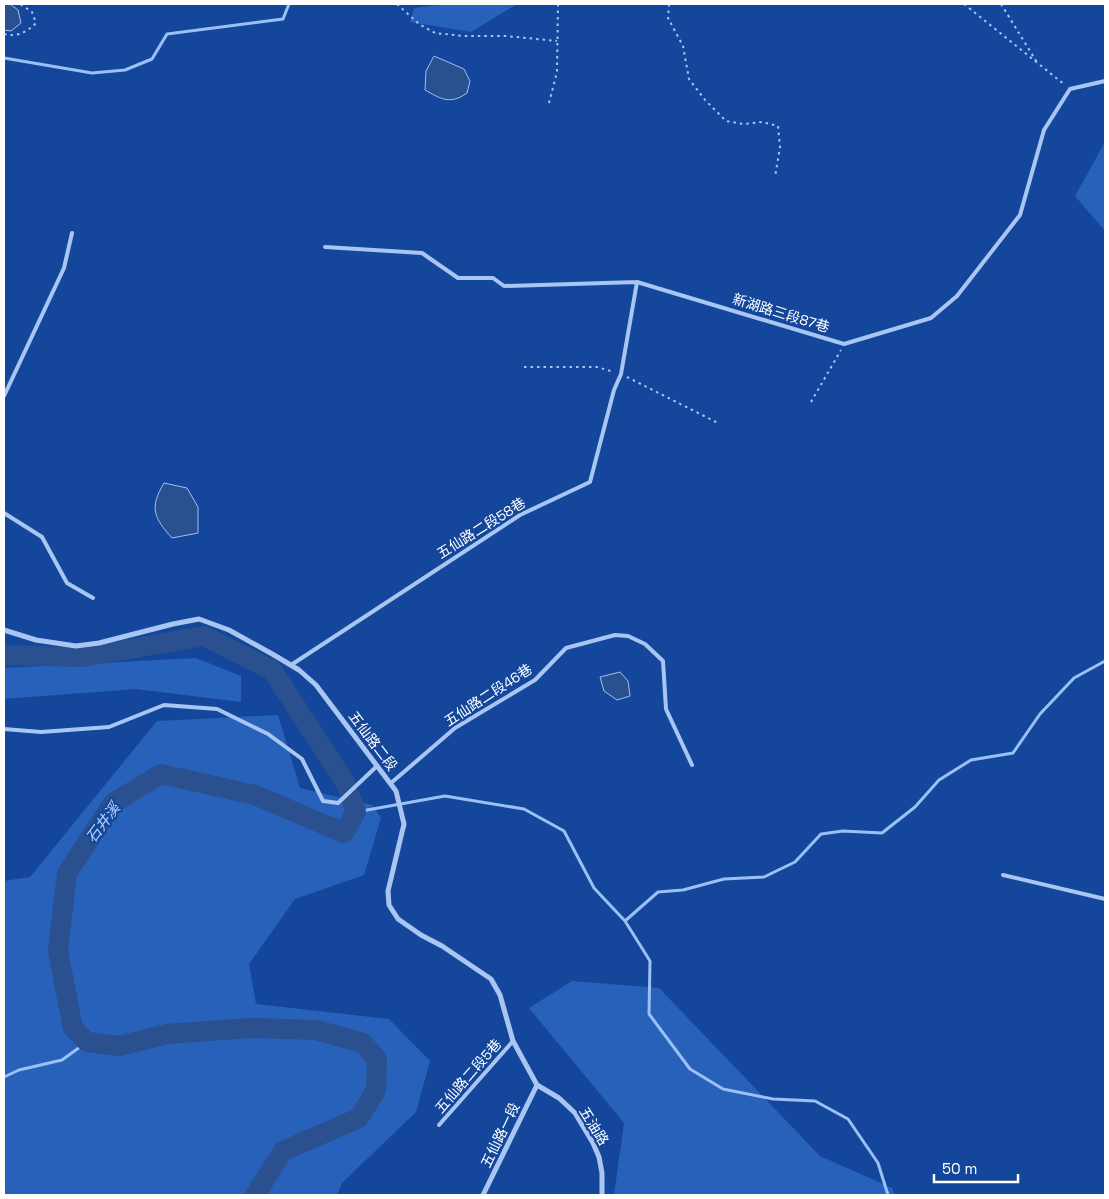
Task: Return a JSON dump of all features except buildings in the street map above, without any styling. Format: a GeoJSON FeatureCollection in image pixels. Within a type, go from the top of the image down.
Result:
{"type":"FeatureCollection","features":[{"type":"Feature","properties":{"kind":"street","name":"五仙路二段"},"geometry":{"type":"LineString","coordinates":[[4,630],[36,640],[76,646],[99,643],[199,619],[229,630],[291,665],[316,685],[396,791],[404,824],[388,891],[389,905],[398,918],[420,935],[442,946],[491,979],[500,994],[513,1041],[537,1085]]}},
{"type":"Feature","properties":{"kind":"street","name":"五仙路一段"},"geometry":{"type":"LineString","coordinates":[[483,1195],[537,1085]]}},
{"type":"Feature","properties":{"kind":"street","name":"五油路"},"geometry":{"type":"LineString","coordinates":[[537,1085],[559,1098],[575,1113],[586,1131],[599,1157],[602,1172],[602,1195]]}},
{"type":"Feature","properties":{"kind":"lane"},"geometry":{"type":"LineString","coordinates":[[1070,90],[1105,81]]}},
{"type":"Feature","properties":{"kind":"lane","name":"新湖路三段87巷"},"geometry":{"type":"LineString","coordinates":[[325,247],[422,253],[458,278],[493,278],[504,286],[637,282],[844,344],[931,318],[957,296],[1020,215],[1044,130],[1070,90]]}},
{"type":"Feature","properties":{"kind":"lane"},"geometry":{"type":"LineString","coordinates":[[4,396],[64,268],[72,233]]}},
{"type":"Feature","properties":{"kind":"lane","name":"五仙路二段58巷"},"geometry":{"type":"LineString","coordinates":[[291,665],[520,515],[590,482],[614,390],[621,374],[637,282]]}},
{"type":"Feature","properties":{"kind":"lane"},"geometry":{"type":"LineString","coordinates":[[4,513],[42,537],[67,583],[93,598]]}},
{"type":"Feature","properties":{"kind":"lane","name":"五仙路二段46巷"},"geometry":{"type":"LineString","coordinates":[[391,783],[455,728],[535,680],[566,648],[615,635],[628,636],[645,644],[663,661],[666,709],[692,766]]}},
{"type":"Feature","properties":{"kind":"lane"},"geometry":{"type":"LineString","coordinates":[[4,729],[41,732],[109,727],[164,704],[217,709],[268,734],[302,759],[323,801],[338,803],[376,766]]}},
{"type":"Feature","properties":{"kind":"lane"},"geometry":{"type":"LineString","coordinates":[[1003,875],[1105,899]]}},
{"type":"Feature","properties":{"kind":"lane","name":"五仙路二段5巷"},"geometry":{"type":"LineString","coordinates":[[439,1125],[513,1041]]}},
{"type":"Feature","properties":{"kind":"path"},"geometry":{"type":"LineString","coordinates":[[4,34],[13,36],[27,31],[36,23],[32,12],[20,4]]}},
{"type":"Feature","properties":{"kind":"path"},"geometry":{"type":"LineString","coordinates":[[397,4],[419,24],[435,33],[463,36],[506,36],[557,41]]}},
{"type":"Feature","properties":{"kind":"path"},"geometry":{"type":"LineString","coordinates":[[549,103],[557,72],[558,4]]}},
{"type":"Feature","properties":{"kind":"path"},"geometry":{"type":"LineString","coordinates":[[669,4],[668,18],[683,46],[688,79],[706,100],[726,122],[744,124],[762,122],[778,126],[780,147],[775,177]]}},
{"type":"Feature","properties":{"kind":"path"},"geometry":{"type":"LineString","coordinates":[[964,4],[1070,90]]}},
{"type":"Feature","properties":{"kind":"path"},"geometry":{"type":"LineString","coordinates":[[1001,4],[1040,66]]}},
{"type":"Feature","properties":{"kind":"path"},"geometry":{"type":"LineString","coordinates":[[811,402],[844,344]]}},
{"type":"Feature","properties":{"kind":"path"},"geometry":{"type":"LineString","coordinates":[[524,367],[597,367],[621,374],[718,422]]}},
{"type":"Feature","properties":{"kind":"shaded area"},"geometry":{"type":"Polygon","coordinates":[[[4,4],[10,4],[18,10],[21,23],[11,31],[4,30],[4,4]]]}},
{"type":"Feature","properties":{"kind":"shaded area"},"geometry":{"type":"Polygon","coordinates":[[[445,4],[517,4],[471,32],[410,22],[414,8],[445,4]]]}},
{"type":"Feature","properties":{"kind":"shaded area"},"geometry":{"type":"Polygon","coordinates":[[[434,56],[464,69],[470,81],[467,93],[450,100],[425,90],[426,71],[434,56]]]}},
{"type":"Feature","properties":{"kind":"shaded area"},"geometry":{"type":"Polygon","coordinates":[[[1105,142],[1105,231],[1075,196],[1105,142]]]}},
{"type":"Feature","properties":{"kind":"shaded area"},"geometry":{"type":"Polygon","coordinates":[[[164,483],[187,488],[198,507],[198,533],[172,538],[161,524],[155,506],[156,499],[164,483]]]}},
{"type":"Feature","properties":{"kind":"shaded area"},"geometry":{"type":"Polygon","coordinates":[[[196,658],[241,676],[241,702],[136,689],[4,699],[4,668],[196,658]]]}},
{"type":"Feature","properties":{"kind":"shaded area"},"geometry":{"type":"Polygon","coordinates":[[[620,672],[628,681],[630,696],[617,700],[604,691],[600,677],[620,672]]]}},
{"type":"Feature","properties":{"kind":"shaded area"},"geometry":{"type":"Polygon","coordinates":[[[278,715],[300,788],[372,805],[381,818],[364,875],[295,899],[249,964],[256,1004],[389,1019],[430,1061],[416,1112],[342,1183],[337,1195],[4,1195],[4,881],[30,877],[157,721],[278,715]]]}},
{"type":"Feature","properties":{"kind":"shaded area"},"geometry":{"type":"Polygon","coordinates":[[[572,981],[659,988],[820,1156],[892,1188],[895,1195],[614,1195],[624,1123],[529,1008],[572,981]]]}},
{"type":"Feature","properties":{"kind":"waterway"},"geometry":{"type":"LineString","coordinates":[[4,58],[92,73],[125,70],[152,59],[167,34],[283,19],[289,4]]}},
{"type":"Feature","properties":{"kind":"waterway","name":"石井溪"},"geometry":{"type":"LineString","coordinates":[[4,655],[83,657],[204,636],[272,670],[345,782],[356,812],[344,833],[255,795],[161,774],[113,803],[67,873],[58,951],[73,1028],[87,1042],[119,1046],[167,1034],[251,1028],[316,1030],[363,1043],[377,1059],[376,1090],[359,1118],[283,1151],[255,1195]]}},
{"type":"Feature","properties":{"kind":"waterway"},"geometry":{"type":"LineString","coordinates":[[625,921],[658,892],[683,890],[724,879],[764,877],[795,862],[821,834],[843,831],[882,833],[915,807],[939,780],[971,760],[1013,753],[1040,714],[1074,678],[1105,661]]}},
{"type":"Feature","properties":{"kind":"waterway"},"geometry":{"type":"LineString","coordinates":[[356,812],[445,796],[524,809],[564,831],[594,888],[625,921],[650,961],[649,1014],[690,1069],[723,1089],[773,1099],[815,1101],[848,1119],[878,1163],[888,1195]]}},
{"type":"Feature","properties":{"kind":"waterway"},"geometry":{"type":"LineString","coordinates":[[4,1077],[19,1070],[62,1060],[87,1042]]}}]}
